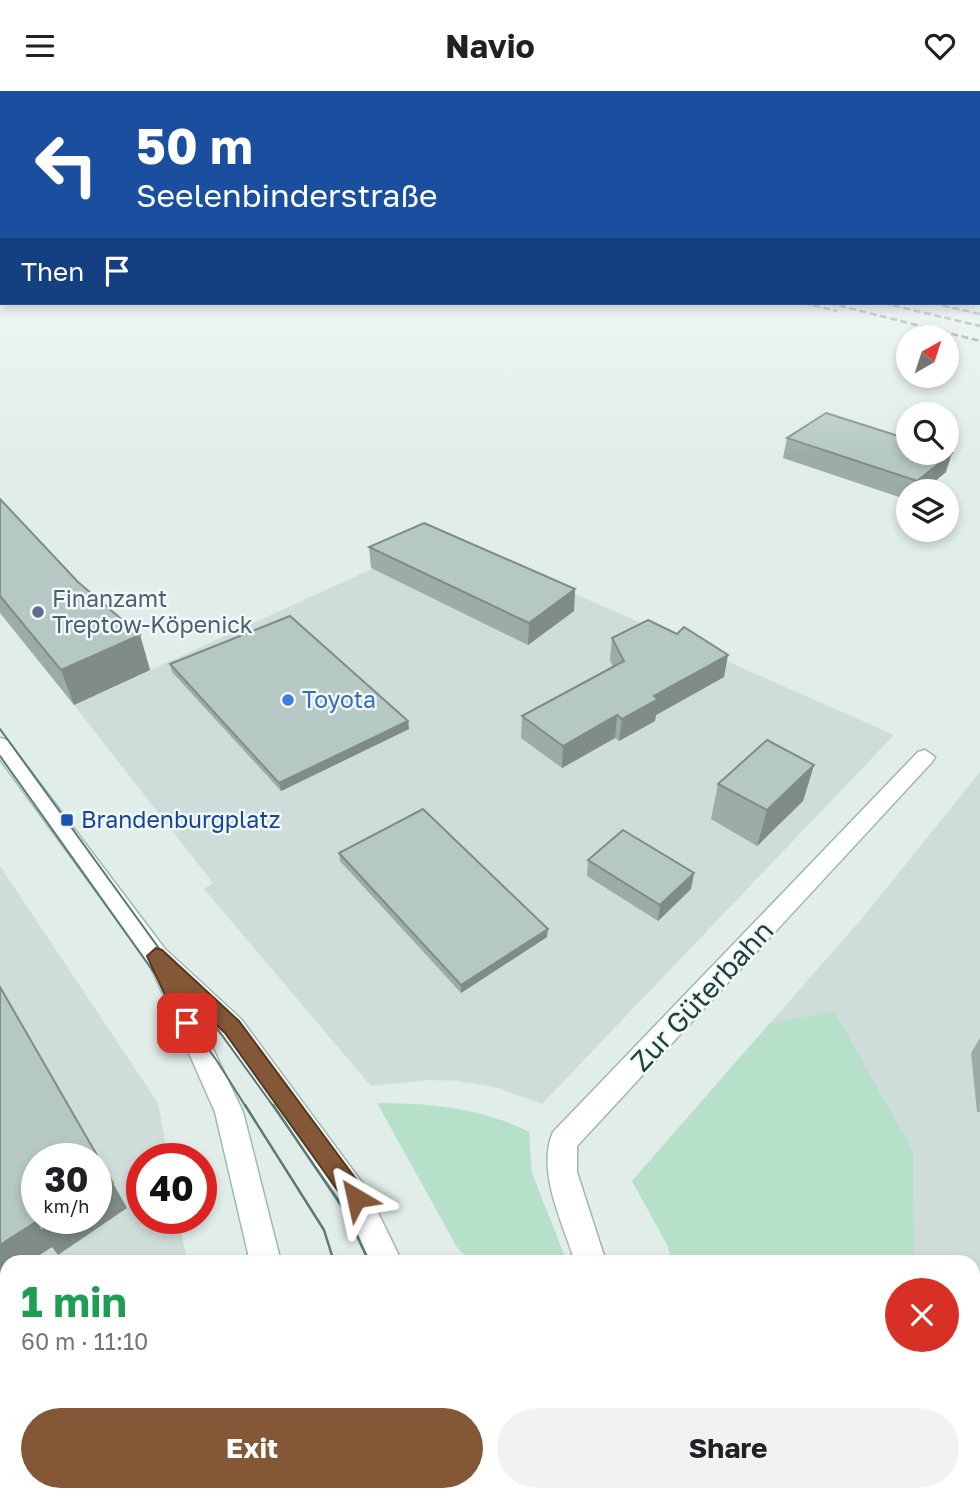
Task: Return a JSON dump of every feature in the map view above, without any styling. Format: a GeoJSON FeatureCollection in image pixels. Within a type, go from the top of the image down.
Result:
{"type":"FeatureCollection","features":[{"type":"Feature","properties":{"kind":"street"},"geometry":{"type":"LineString","coordinates":[[0,744],[156,956],[232,1027],[356,1198],[384,1255]]}},
{"type":"Feature","properties":{"kind":"street","name":"Zur Güterbahn"},"geometry":{"type":"LineString","coordinates":[[589,1255],[562,1172],[563,1140],[646,1057],[925,757]]}},
{"type":"Feature","properties":{"kind":"street"},"geometry":{"type":"LineString","coordinates":[[156,956],[229,1112],[264,1255]]}},
{"type":"Feature","properties":{"kind":"shaded area"},"geometry":{"type":"Polygon","coordinates":[[[444,536],[894,735],[542,1104],[495,1087],[457,1081],[429,1080],[371,1086],[204,889],[213,883],[74,705],[444,536]]]}},
{"type":"Feature","properties":{"kind":"shaded area"},"geometry":{"type":"Polygon","coordinates":[[[980,772],[980,1255],[670,1255],[668,1246],[632,1181],[864,916],[980,772]]]}},
{"type":"Feature","properties":{"kind":"shaded area"},"geometry":{"type":"Polygon","coordinates":[[[0,866],[158,1103],[165,1143],[126,1143],[126,1234],[182,1234],[186,1255],[0,1255],[0,866]]]}},
{"type":"Feature","properties":{"kind":"green space"},"geometry":{"type":"Polygon","coordinates":[[[834,1011],[913,1151],[914,1255],[670,1255],[668,1246],[632,1181],[769,1024],[834,1011]]]}},
{"type":"Feature","properties":{"kind":"green space"},"geometry":{"type":"Polygon","coordinates":[[[377,1103],[416,1104],[474,1112],[529,1132],[532,1173],[564,1255],[465,1255],[458,1249],[377,1103]]]}},
{"type":"Feature","properties":{"kind":"building"},"geometry":{"type":"Polygon","coordinates":[[[826,413],[896,435],[896,465],[937,465],[920,479],[911,479],[787,438],[826,413]]]}},
{"type":"Feature","properties":{"kind":"building","name":"Finanzamt Treptow-Köpenick"},"geometry":{"type":"Polygon","coordinates":[[[0,499],[78,582],[140,635],[61,670],[0,596],[0,499]]]}},
{"type":"Feature","properties":{"kind":"building"},"geometry":{"type":"Polygon","coordinates":[[[424,523],[575,589],[529,623],[369,547],[424,523]]]}},
{"type":"Feature","properties":{"kind":"building","name":"Toyota"},"geometry":{"type":"Polygon","coordinates":[[[290,616],[408,721],[279,783],[170,664],[290,616]]]}},
{"type":"Feature","properties":{"kind":"building"},"geometry":{"type":"Polygon","coordinates":[[[648,620],[677,634],[684,627],[728,655],[654,696],[658,699],[622,719],[617,715],[563,746],[522,716],[624,661],[612,638],[648,620]]]}},
{"type":"Feature","properties":{"kind":"building"},"geometry":{"type":"Polygon","coordinates":[[[767,740],[814,765],[767,810],[718,784],[767,740]]]}},
{"type":"Feature","properties":{"kind":"building"},"geometry":{"type":"Polygon","coordinates":[[[423,809],[548,929],[461,985],[339,853],[423,809]]]}},
{"type":"Feature","properties":{"kind":"building"},"geometry":{"type":"Polygon","coordinates":[[[623,830],[694,873],[660,905],[588,860],[623,830]]]}},
{"type":"Feature","properties":{"kind":"building"},"geometry":{"type":"Polygon","coordinates":[[[0,987],[90,1143],[21,1143],[21,1232],[0,1245],[0,987]]]}},
{"type":"Feature","properties":{"kind":"tram line"},"geometry":{"type":"LineString","coordinates":[[0,729],[274,1107]]}},
{"type":"Feature","properties":{"kind":"tram line"},"geometry":{"type":"LineString","coordinates":[[0,756],[217,1061],[246,1107]]}},
{"type":"Feature","properties":{"kind":"tram line"},"geometry":{"type":"LineString","coordinates":[[245,1105],[324,1230],[332,1255]]}},
{"type":"Feature","properties":{"kind":"tram line"},"geometry":{"type":"LineString","coordinates":[[273,1105],[347,1214],[366,1255]]}},
{"type":"Feature","properties":{"kind":"railway"},"geometry":{"type":"LineString","coordinates":[[920,326],[980,341]]}},
{"type":"Feature","properties":{"kind":"place","name":"Finanzamt Treptow-Köpenick"},"geometry":{"type":"Point","coordinates":[38,612]}},
{"type":"Feature","properties":{"kind":"place","name":"Toyota"},"geometry":{"type":"Point","coordinates":[288,700]}},
{"type":"Feature","properties":{"kind":"place","name":"Brandenburgplatz"},"geometry":{"type":"Point","coordinates":[67,820]}},
{"type":"Feature","properties":{"kind":"route"},"geometry":{"type":"LineString","coordinates":[[187,1023],[156,956],[232,1027],[356,1198]]}}]}
